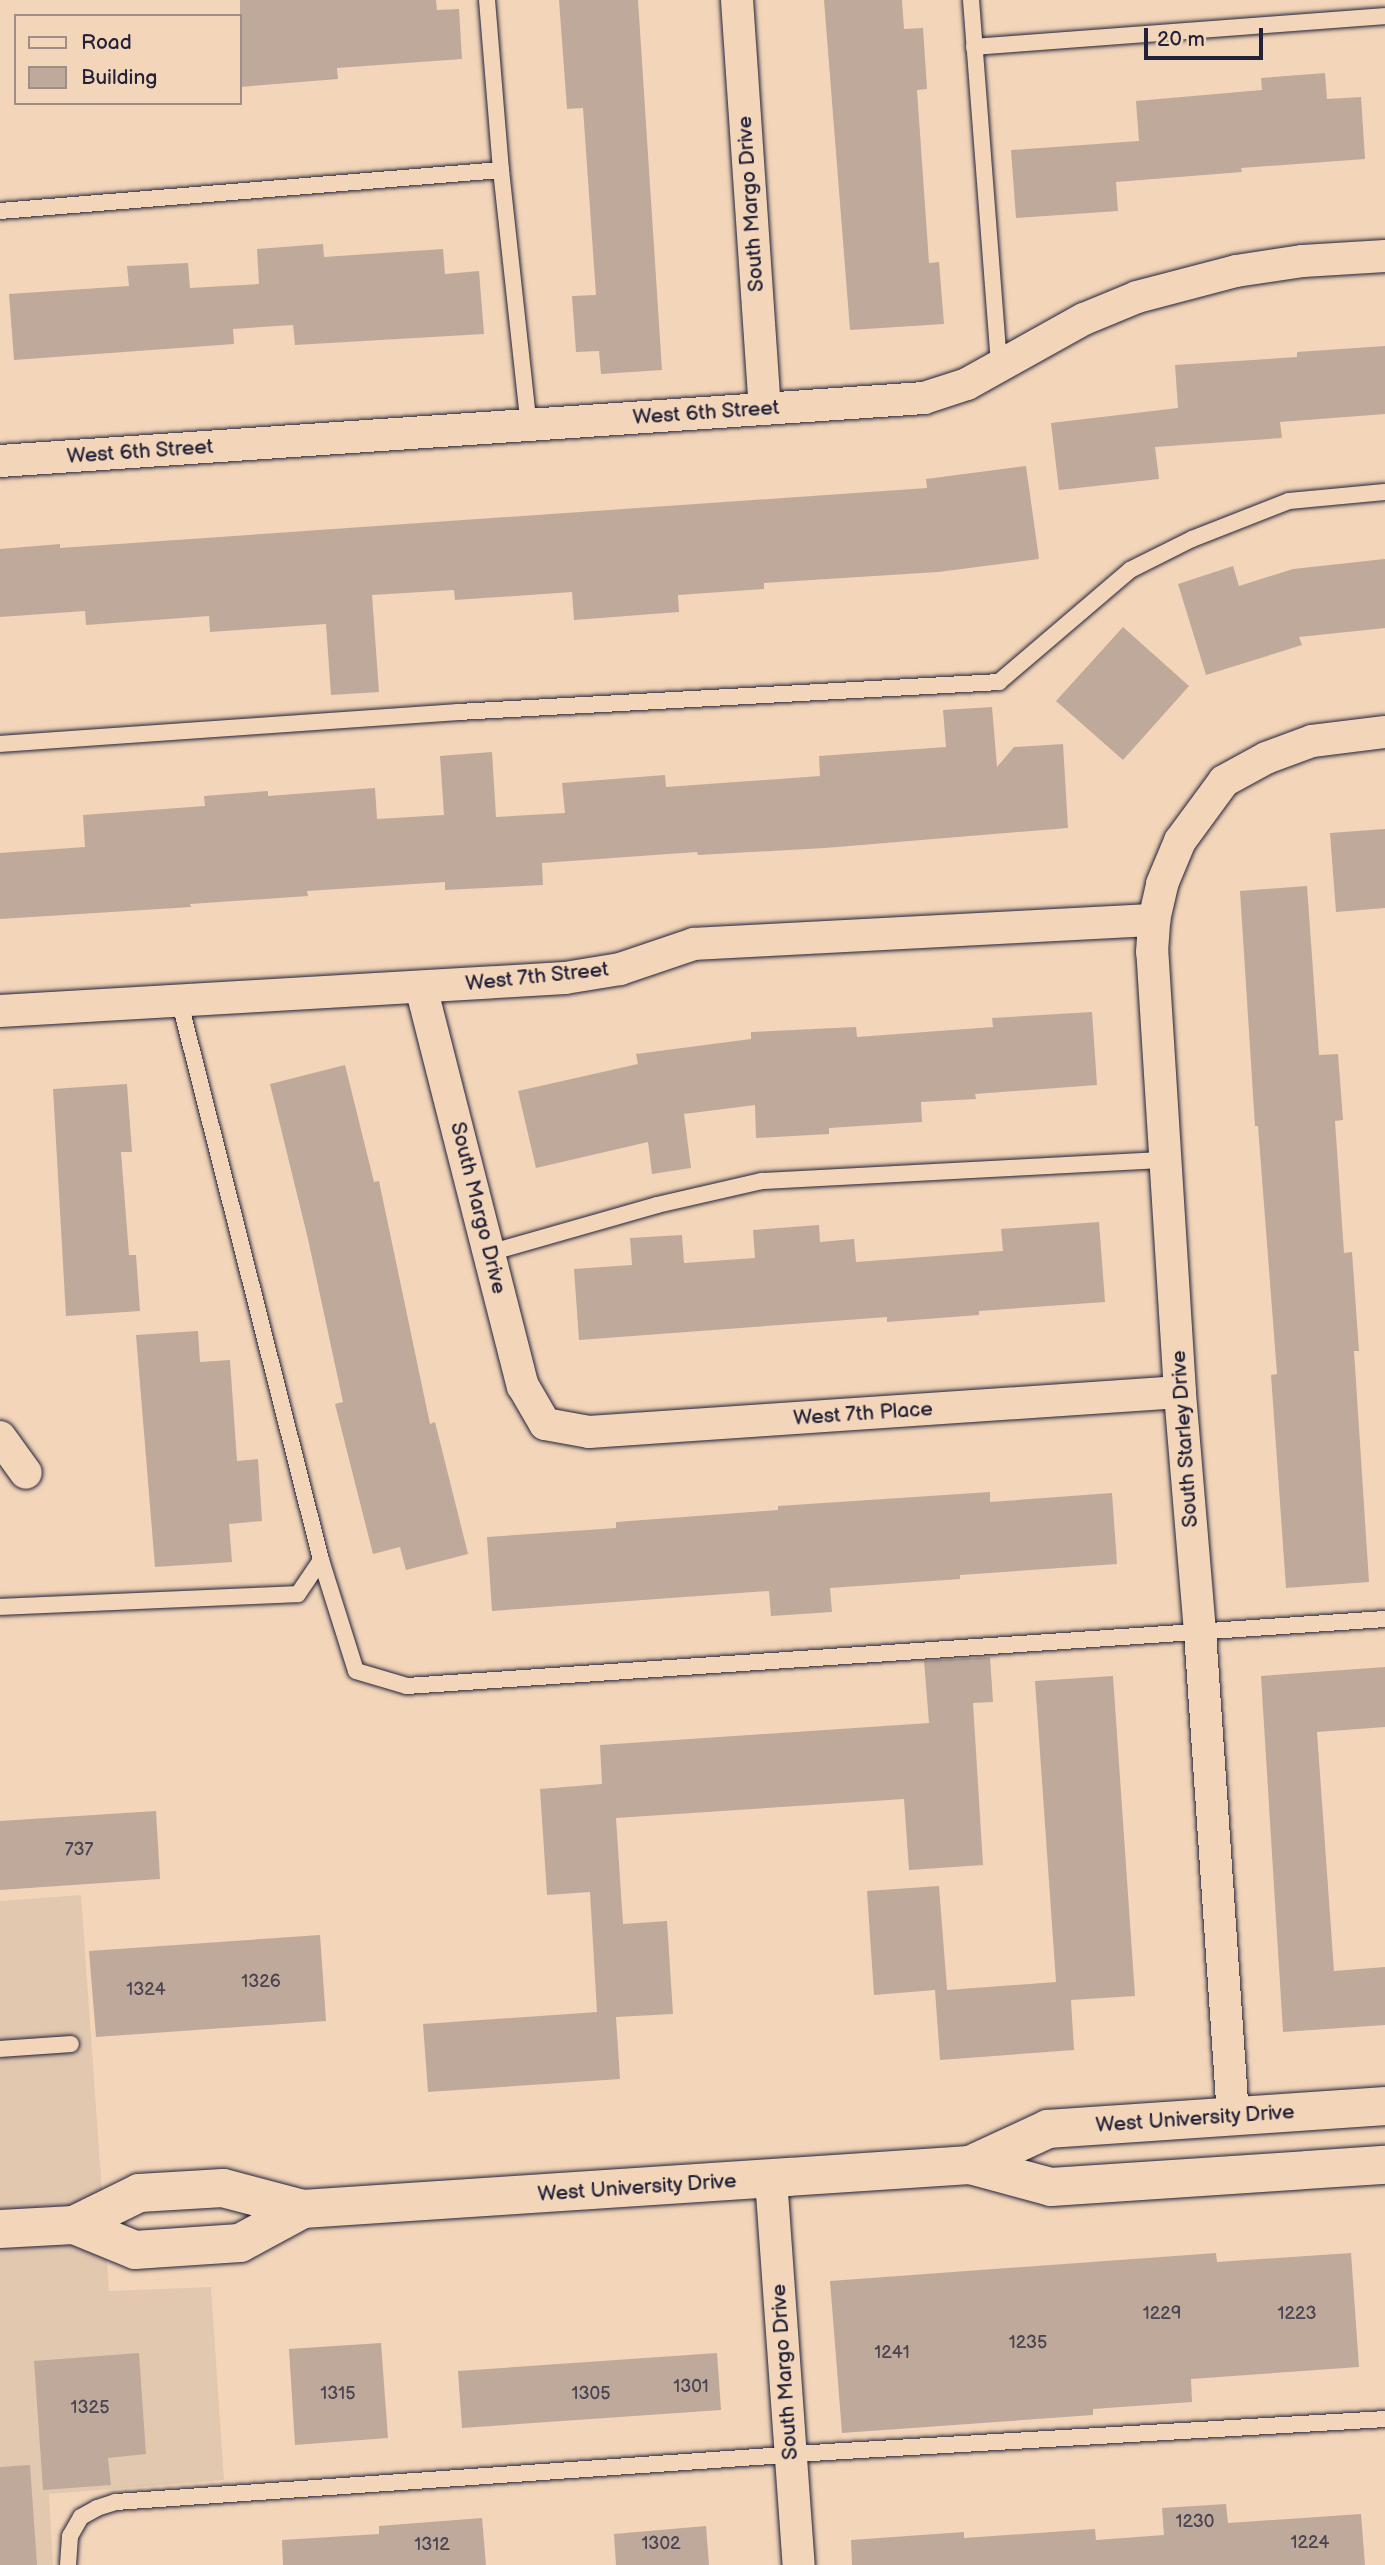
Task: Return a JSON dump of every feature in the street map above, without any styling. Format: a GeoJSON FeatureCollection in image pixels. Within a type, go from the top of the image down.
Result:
{"type":"FeatureCollection","features":[{"type":"Feature","properties":{"kind":"main road","name":"West University Drive"},"geometry":{"type":"LineString","coordinates":[[970,2165],[1048,2129],[1385,2106]]}},
{"type":"Feature","properties":{"kind":"main road","name":"West University Drive"},"geometry":{"type":"LineString","coordinates":[[0,2229],[74,2225],[139,2193],[223,2188],[303,2209],[970,2165],[1051,2187],[1385,2165]]}},
{"type":"Feature","properties":{"kind":"main road","name":"West University Drive"},"geometry":{"type":"LineString","coordinates":[[74,2225],[135,2250],[240,2243],[303,2209]]}},
{"type":"Feature","properties":{"kind":"street","name":"South Margo Drive"},"geometry":{"type":"LineString","coordinates":[[737,0],[765,409]]}},
{"type":"Feature","properties":{"kind":"street","name":"West 6th Street"},"geometry":{"type":"LineString","coordinates":[[0,461],[924,398],[967,384],[1084,319],[1137,297],[1236,271],[1303,261],[1385,256]]}},
{"type":"Feature","properties":{"kind":"street","name":"South Starley Drive"},"geometry":{"type":"LineString","coordinates":[[1233,2116],[1200,1632],[1180,1392],[1152,952],[1154,920],[1162,884],[1180,841],[1224,781],[1266,758],[1312,741],[1385,732]]}},
{"type":"Feature","properties":{"kind":"street","name":"West 7th Street"},"geometry":{"type":"LineString","coordinates":[[0,1011],[180,1003],[565,978],[621,969],[694,944],[1154,920]]}},
{"type":"Feature","properties":{"kind":"street","name":"South Margo Drive"},"geometry":{"type":"LineString","coordinates":[[422,987],[523,1386],[545,1424]]}},
{"type":"Feature","properties":{"kind":"street","name":"West 7th Place"},"geometry":{"type":"LineString","coordinates":[[545,1424],[589,1432],[1180,1392]]}},
{"type":"Feature","properties":{"kind":"street"},"geometry":{"type":"LineString","coordinates":[[0,1437],[26,1473]]}},
{"type":"Feature","properties":{"kind":"street","name":"South Margo Drive"},"geometry":{"type":"LineString","coordinates":[[771,2179],[799,2565]]}},
{"type":"Feature","properties":{"kind":"lane"},"geometry":{"type":"LineString","coordinates":[[487,0],[501,170],[528,426]]}},
{"type":"Feature","properties":{"kind":"lane"},"geometry":{"type":"LineString","coordinates":[[971,0],[999,368]]}},
{"type":"Feature","properties":{"kind":"lane"},"geometry":{"type":"LineString","coordinates":[[974,47],[1385,16]]}},
{"type":"Feature","properties":{"kind":"lane"},"geometry":{"type":"LineString","coordinates":[[0,211],[501,170]]}},
{"type":"Feature","properties":{"kind":"lane"},"geometry":{"type":"LineString","coordinates":[[0,744],[458,712],[999,682],[1130,570],[1192,540],[1289,501],[1385,492]]}},
{"type":"Feature","properties":{"kind":"lane"},"geometry":{"type":"LineString","coordinates":[[180,1003],[321,1560],[356,1671],[407,1686],[1385,1619]]}},
{"type":"Feature","properties":{"kind":"lane"},"geometry":{"type":"LineString","coordinates":[[489,1253],[657,1205],[762,1181],[1167,1160]]}},
{"type":"Feature","properties":{"kind":"lane"},"geometry":{"type":"LineString","coordinates":[[0,1607],[298,1594],[321,1560]]}},
{"type":"Feature","properties":{"kind":"lane"},"geometry":{"type":"LineString","coordinates":[[0,2049],[71,2043]]}},
{"type":"Feature","properties":{"kind":"lane"},"geometry":{"type":"LineString","coordinates":[[68,2565],[70,2536],[81,2517],[116,2502],[791,2455],[1385,2419]]}},
{"type":"Feature","properties":{"kind":"shaded area"},"geometry":{"type":"Polygon","coordinates":[[[81,1895],[109,2291],[211,2287],[224,2480],[49,2494],[53,2565],[0,2565],[0,1901],[81,1895]]]}},
{"type":"Feature","properties":{"kind":"building"},"geometry":{"type":"Polygon","coordinates":[[[240,0],[436,0],[437,10],[459,9],[462,59],[337,68],[338,79],[242,87],[240,0]]]}},
{"type":"Feature","properties":{"kind":"building"},"geometry":{"type":"Polygon","coordinates":[[[559,0],[638,0],[662,370],[601,374],[599,351],[576,352],[572,296],[596,295],[583,108],[567,109],[559,0]]]}},
{"type":"Feature","properties":{"kind":"building"},"geometry":{"type":"Polygon","coordinates":[[[824,0],[902,0],[904,29],[923,28],[927,89],[917,90],[929,263],[939,262],[944,324],[850,330],[824,0]]]}},
{"type":"Feature","properties":{"kind":"building"},"geometry":{"type":"Polygon","coordinates":[[[1325,73],[1327,99],[1361,97],[1365,159],[1241,168],[1242,172],[1116,182],[1118,211],[1016,218],[1011,150],[1139,141],[1136,101],[1262,90],[1261,78],[1325,73]]]}},
{"type":"Feature","properties":{"kind":"building"},"geometry":{"type":"Polygon","coordinates":[[[323,244],[324,257],[443,249],[445,274],[479,271],[484,334],[295,345],[293,325],[233,329],[234,344],[14,360],[9,294],[129,286],[127,266],[188,263],[190,288],[259,284],[257,249],[323,244]]]}},
{"type":"Feature","properties":{"kind":"building"},"geometry":{"type":"Polygon","coordinates":[[[1385,346],[1385,414],[1280,422],[1282,438],[1155,447],[1159,479],[1059,490],[1051,423],[1178,408],[1175,365],[1297,357],[1297,352],[1385,346]]]}},
{"type":"Feature","properties":{"kind":"building"},"geometry":{"type":"Polygon","coordinates":[[[1026,466],[1039,559],[938,572],[764,583],[764,589],[678,595],[679,612],[574,620],[572,592],[455,600],[454,590],[372,595],[379,692],[331,695],[326,624],[210,632],[209,616],[86,625],[85,611],[0,617],[0,549],[60,544],[60,548],[927,488],[926,479],[1026,466]]]}},
{"type":"Feature","properties":{"kind":"building"},"geometry":{"type":"Polygon","coordinates":[[[1385,559],[1385,628],[1299,637],[1302,645],[1206,675],[1178,584],[1233,566],[1239,586],[1293,569],[1385,559]]]}},
{"type":"Feature","properties":{"kind":"building"},"geometry":{"type":"Polygon","coordinates":[[[1123,627],[1189,686],[1123,760],[1056,701],[1123,627]]]}},
{"type":"Feature","properties":{"kind":"building"},"geometry":{"type":"Polygon","coordinates":[[[992,707],[997,767],[1014,747],[1063,744],[1068,828],[825,848],[698,855],[697,852],[542,863],[543,885],[445,890],[445,882],[307,891],[308,896],[190,904],[191,907],[0,919],[0,853],[85,847],[83,815],[205,806],[204,796],[268,791],[268,796],[375,788],[377,819],[444,815],[440,756],[492,752],[496,817],[565,813],[562,783],[665,775],[666,787],[820,776],[819,756],[946,747],[943,710],[992,707]]]}},
{"type":"Feature","properties":{"kind":"building"},"geometry":{"type":"Polygon","coordinates":[[[1385,829],[1385,908],[1336,912],[1330,833],[1385,829]]]}},
{"type":"Feature","properties":{"kind":"building"},"geometry":{"type":"Polygon","coordinates":[[[1307,886],[1319,1055],[1338,1054],[1343,1120],[1335,1121],[1344,1253],[1352,1252],[1359,1351],[1354,1351],[1369,1582],[1286,1588],[1271,1375],[1277,1374],[1258,1126],[1255,1126],[1240,891],[1307,886]]]}},
{"type":"Feature","properties":{"kind":"building"},"geometry":{"type":"Polygon","coordinates":[[[1092,1012],[1097,1085],[975,1094],[976,1099],[921,1102],[922,1122],[829,1128],[829,1134],[756,1138],[755,1105],[684,1114],[691,1168],[652,1174],[648,1142],[536,1168],[518,1091],[638,1064],[636,1054],[751,1039],[751,1032],[856,1027],[857,1037],[993,1027],[992,1018],[1092,1012]]]}},
{"type":"Feature","properties":{"kind":"building"},"geometry":{"type":"Polygon","coordinates":[[[345,1065],[374,1182],[379,1181],[430,1424],[435,1422],[468,1554],[406,1570],[400,1547],[373,1554],[335,1404],[343,1402],[308,1239],[270,1084],[345,1065]]]}},
{"type":"Feature","properties":{"kind":"building"},"geometry":{"type":"Polygon","coordinates":[[[127,1084],[132,1152],[121,1152],[129,1255],[136,1255],[140,1311],[66,1316],[53,1089],[127,1084]]]}},
{"type":"Feature","properties":{"kind":"building"},"geometry":{"type":"Polygon","coordinates":[[[1099,1222],[1105,1302],[979,1311],[979,1315],[887,1322],[887,1317],[579,1340],[574,1269],[632,1265],[630,1238],[682,1235],[684,1263],[755,1258],[753,1230],[819,1225],[820,1242],[854,1239],[856,1262],[1003,1251],[1001,1229],[1099,1222]]]}},
{"type":"Feature","properties":{"kind":"building"},"geometry":{"type":"Polygon","coordinates":[[[198,1331],[200,1362],[230,1360],[237,1461],[258,1459],[262,1521],[229,1524],[232,1562],[155,1567],[136,1335],[198,1331]]]}},
{"type":"Feature","properties":{"kind":"building"},"geometry":{"type":"Polygon","coordinates":[[[990,1492],[990,1502],[1112,1493],[1117,1564],[960,1575],[960,1579],[830,1588],[832,1612],[771,1616],[769,1591],[492,1611],[487,1537],[616,1528],[616,1522],[778,1510],[778,1506],[990,1492]]]}},
{"type":"Feature","properties":{"kind":"building"},"geometry":{"type":"Polygon","coordinates":[[[990,1657],[993,1702],[973,1703],[983,1865],[909,1870],[904,1799],[616,1818],[623,1924],[667,1921],[673,2014],[616,2017],[620,2079],[428,2092],[423,2024],[597,2012],[590,1892],[547,1895],[540,1789],[602,1784],[600,1745],[929,1723],[924,1661],[990,1657]]]}},
{"type":"Feature","properties":{"kind":"building"},"geometry":{"type":"Polygon","coordinates":[[[1385,1667],[1385,1727],[1317,1732],[1334,1971],[1385,1967],[1385,2025],[1283,2032],[1261,1676],[1385,1667]]]}},
{"type":"Feature","properties":{"kind":"building"},"geometry":{"type":"Polygon","coordinates":[[[1113,1676],[1135,1996],[1071,2000],[1074,2050],[940,2060],[935,1990],[874,1995],[867,1891],[939,1886],[947,1990],[1056,1982],[1035,1681],[1113,1676]]]}},
{"type":"Feature","properties":{"kind":"building"},"geometry":{"type":"Polygon","coordinates":[[[156,1811],[160,1879],[0,1890],[0,1821],[156,1811]]]}},
{"type":"Feature","properties":{"kind":"building"},"geometry":{"type":"Polygon","coordinates":[[[320,1935],[326,2021],[96,2037],[89,1951],[320,1935]]]}},
{"type":"Feature","properties":{"kind":"building"},"geometry":{"type":"Polygon","coordinates":[[[1216,2253],[1217,2262],[1351,2253],[1359,2367],[1191,2379],[1192,2402],[1093,2409],[1093,2415],[842,2433],[830,2281],[1216,2253]]]}},
{"type":"Feature","properties":{"kind":"building"},"geometry":{"type":"Polygon","coordinates":[[[381,2343],[388,2438],[295,2445],[289,2349],[381,2343]]]}},
{"type":"Feature","properties":{"kind":"building"},"geometry":{"type":"Polygon","coordinates":[[[139,2353],[146,2454],[108,2458],[111,2485],[43,2490],[34,2361],[139,2353]]]}},
{"type":"Feature","properties":{"kind":"building"},"geometry":{"type":"Polygon","coordinates":[[[717,2353],[721,2410],[462,2428],[458,2371],[717,2353]]]}},
{"type":"Feature","properties":{"kind":"building"},"geometry":{"type":"Polygon","coordinates":[[[30,2465],[37,2565],[0,2565],[0,2467],[30,2465]]]}},
{"type":"Feature","properties":{"kind":"building"},"geometry":{"type":"Polygon","coordinates":[[[1226,2504],[1228,2523],[1361,2514],[1365,2565],[852,2565],[851,2540],[964,2532],[964,2538],[1095,2529],[1096,2540],[1164,2535],[1162,2508],[1226,2504]]]}},
{"type":"Feature","properties":{"kind":"building"},"geometry":{"type":"Polygon","coordinates":[[[482,2518],[486,2565],[283,2565],[282,2540],[379,2534],[379,2526],[482,2518]]]}},
{"type":"Feature","properties":{"kind":"building"},"geometry":{"type":"Polygon","coordinates":[[[706,2526],[709,2565],[616,2565],[614,2534],[706,2526]]]}}]}
